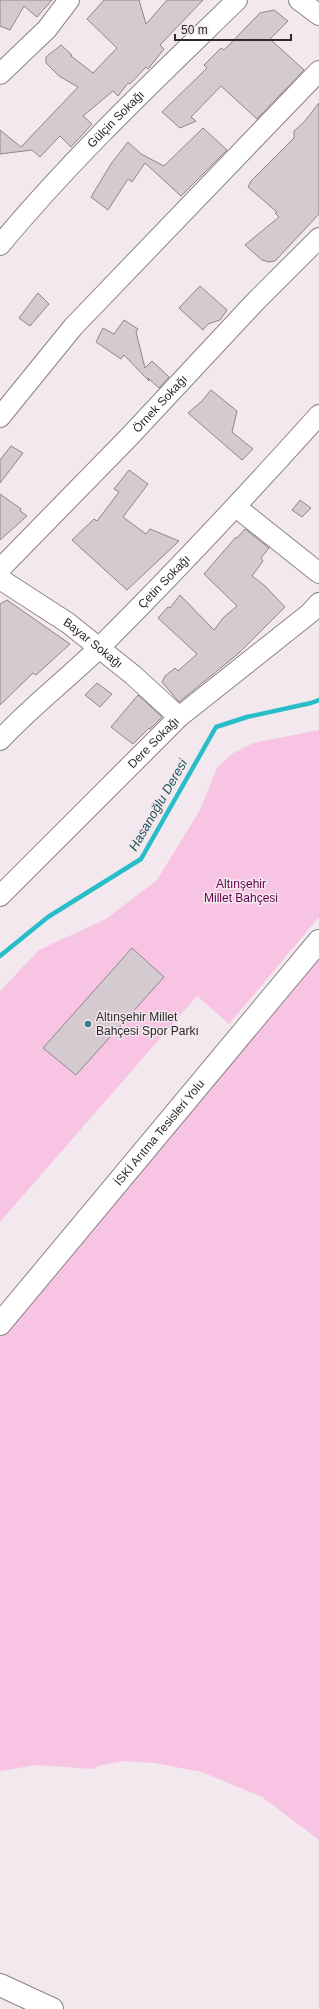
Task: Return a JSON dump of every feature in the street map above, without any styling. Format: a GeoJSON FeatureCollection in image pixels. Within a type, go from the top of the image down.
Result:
{"type":"FeatureCollection","features":[{"type":"Feature","properties":{"kind":"main road","name":"İSKİ Arıtma Tesisleri Yolu"},"geometry":{"type":"LineString","coordinates":[[0,1324],[319,941]]}},
{"type":"Feature","properties":{"kind":"main road"},"geometry":{"type":"LineString","coordinates":[[0,1985],[52,2009]]}},
{"type":"Feature","properties":{"kind":"street"},"geometry":{"type":"LineString","coordinates":[[0,74],[47,29],[69,0]]}},
{"type":"Feature","properties":{"kind":"street","name":"Gülçin Sokağı"},"geometry":{"type":"LineString","coordinates":[[0,245],[40,197],[138,97],[237,0]]}},
{"type":"Feature","properties":{"kind":"street"},"geometry":{"type":"LineString","coordinates":[[299,0],[319,15]]}},
{"type":"Feature","properties":{"kind":"street"},"geometry":{"type":"LineString","coordinates":[[0,417],[73,327],[319,72]]}},
{"type":"Feature","properties":{"kind":"street","name":"Örnek Sokağı"},"geometry":{"type":"LineString","coordinates":[[0,569],[130,436],[254,303],[319,238]]}},
{"type":"Feature","properties":{"kind":"street","name":"Çetin Sokağı"},"geometry":{"type":"LineString","coordinates":[[0,740],[26,713],[99,647],[236,507],[319,415]]}},
{"type":"Feature","properties":{"kind":"street"},"geometry":{"type":"LineString","coordinates":[[236,507],[319,573]]}},
{"type":"Feature","properties":{"kind":"street","name":"Bayar Sokağı"},"geometry":{"type":"LineString","coordinates":[[0,579],[68,623],[133,674],[179,717]]}},
{"type":"Feature","properties":{"kind":"street","name":"Dere Sokağı"},"geometry":{"type":"LineString","coordinates":[[0,896],[179,717],[310,613],[319,603]]}},
{"type":"Feature","properties":{"kind":"green space","name":"Altınşehir Millet Bahçesi"},"geometry":{"type":"Polygon","coordinates":[[[319,730],[319,917],[229,1024],[197,996],[0,1222],[0,991],[39,950],[106,919],[157,880],[200,810],[217,768],[233,753],[253,743],[319,730]]]}},
{"type":"Feature","properties":{"kind":"green space"},"geometry":{"type":"Polygon","coordinates":[[[319,959],[319,1840],[262,1797],[202,1772],[154,1763],[124,1761],[101,1765],[93,1769],[37,1765],[0,1771],[0,1336],[319,959]]]}},
{"type":"Feature","properties":{"kind":"building"},"geometry":{"type":"Polygon","coordinates":[[[0,0],[52,0],[37,17],[24,6],[10,30],[0,26],[0,0]]]}},
{"type":"Feature","properties":{"kind":"building"},"geometry":{"type":"Polygon","coordinates":[[[104,0],[139,0],[146,24],[167,0],[203,0],[160,45],[164,49],[148,69],[146,67],[130,84],[128,83],[118,96],[113,91],[83,116],[92,124],[71,147],[60,136],[40,157],[32,150],[0,154],[0,130],[21,147],[78,87],[59,76],[46,63],[46,57],[61,45],[72,55],[71,56],[93,73],[117,48],[87,19],[104,0]]]}},
{"type":"Feature","properties":{"kind":"building"},"geometry":{"type":"Polygon","coordinates":[[[274,10],[288,21],[270,39],[304,70],[257,119],[221,86],[191,117],[196,121],[180,128],[162,112],[207,68],[204,65],[221,48],[224,50],[260,13],[274,10]]]}},
{"type":"Feature","properties":{"kind":"building"},"geometry":{"type":"Polygon","coordinates":[[[319,103],[319,214],[275,261],[269,262],[262,260],[245,245],[279,217],[275,213],[277,212],[248,187],[251,181],[294,138],[294,131],[304,122],[319,103]]]}},
{"type":"Feature","properties":{"kind":"building"},"geometry":{"type":"Polygon","coordinates":[[[203,128],[227,150],[181,196],[145,163],[132,182],[128,179],[108,210],[91,197],[111,164],[128,142],[141,154],[164,166],[203,128]]]}},
{"type":"Feature","properties":{"kind":"building"},"geometry":{"type":"Polygon","coordinates":[[[200,286],[227,310],[220,320],[208,324],[203,330],[179,308],[200,286]]]}},
{"type":"Feature","properties":{"kind":"building"},"geometry":{"type":"Polygon","coordinates":[[[38,293],[49,304],[30,326],[19,318],[38,293]]]}},
{"type":"Feature","properties":{"kind":"building"},"geometry":{"type":"Polygon","coordinates":[[[124,320],[138,329],[136,332],[145,368],[152,361],[169,377],[159,388],[148,378],[149,381],[124,355],[121,359],[96,342],[103,328],[114,334],[124,320]]]}},
{"type":"Feature","properties":{"kind":"building"},"geometry":{"type":"Polygon","coordinates":[[[211,390],[237,411],[232,432],[253,449],[242,460],[188,413],[202,401],[211,390]]]}},
{"type":"Feature","properties":{"kind":"building"},"geometry":{"type":"Polygon","coordinates":[[[11,446],[23,453],[0,483],[0,460],[11,446]]]}},
{"type":"Feature","properties":{"kind":"building"},"geometry":{"type":"Polygon","coordinates":[[[129,470],[148,484],[123,517],[146,534],[150,529],[179,541],[127,590],[72,540],[94,519],[97,521],[119,492],[114,489],[129,470]]]}},
{"type":"Feature","properties":{"kind":"building"},"geometry":{"type":"Polygon","coordinates":[[[0,494],[21,509],[20,511],[27,516],[0,540],[0,494]]]}},
{"type":"Feature","properties":{"kind":"building"},"geometry":{"type":"Polygon","coordinates":[[[300,500],[311,508],[302,517],[292,510],[300,500]]]}},
{"type":"Feature","properties":{"kind":"building"},"geometry":{"type":"Polygon","coordinates":[[[245,529],[269,548],[261,558],[263,561],[252,576],[264,585],[285,607],[239,653],[179,702],[162,682],[165,676],[175,668],[178,671],[197,654],[158,618],[168,607],[170,608],[180,595],[214,630],[223,618],[237,606],[204,574],[236,537],[237,538],[245,529]]]}},
{"type":"Feature","properties":{"kind":"building"},"geometry":{"type":"Polygon","coordinates":[[[7,600],[70,644],[36,675],[33,673],[0,705],[0,604],[7,600]]]}},
{"type":"Feature","properties":{"kind":"building"},"geometry":{"type":"Polygon","coordinates":[[[97,683],[112,694],[100,707],[85,695],[97,683]]]}},
{"type":"Feature","properties":{"kind":"building"},"geometry":{"type":"Polygon","coordinates":[[[138,695],[162,717],[133,744],[111,727],[138,695]]]}},
{"type":"Feature","properties":{"kind":"building"},"geometry":{"type":"Polygon","coordinates":[[[132,948],[164,977],[76,1075],[43,1048],[132,948]]]}},
{"type":"Feature","properties":{"kind":"waterway","name":"Hasanoğlu Deresi"},"geometry":{"type":"LineString","coordinates":[[0,956],[48,917],[141,859],[216,727],[247,717],[319,700]]}},
{"type":"Feature","properties":{"kind":"place","name":"Altınşehir Millet Bahçesi Spor Parkı"},"geometry":{"type":"Point","coordinates":[88,1024]}}]}
